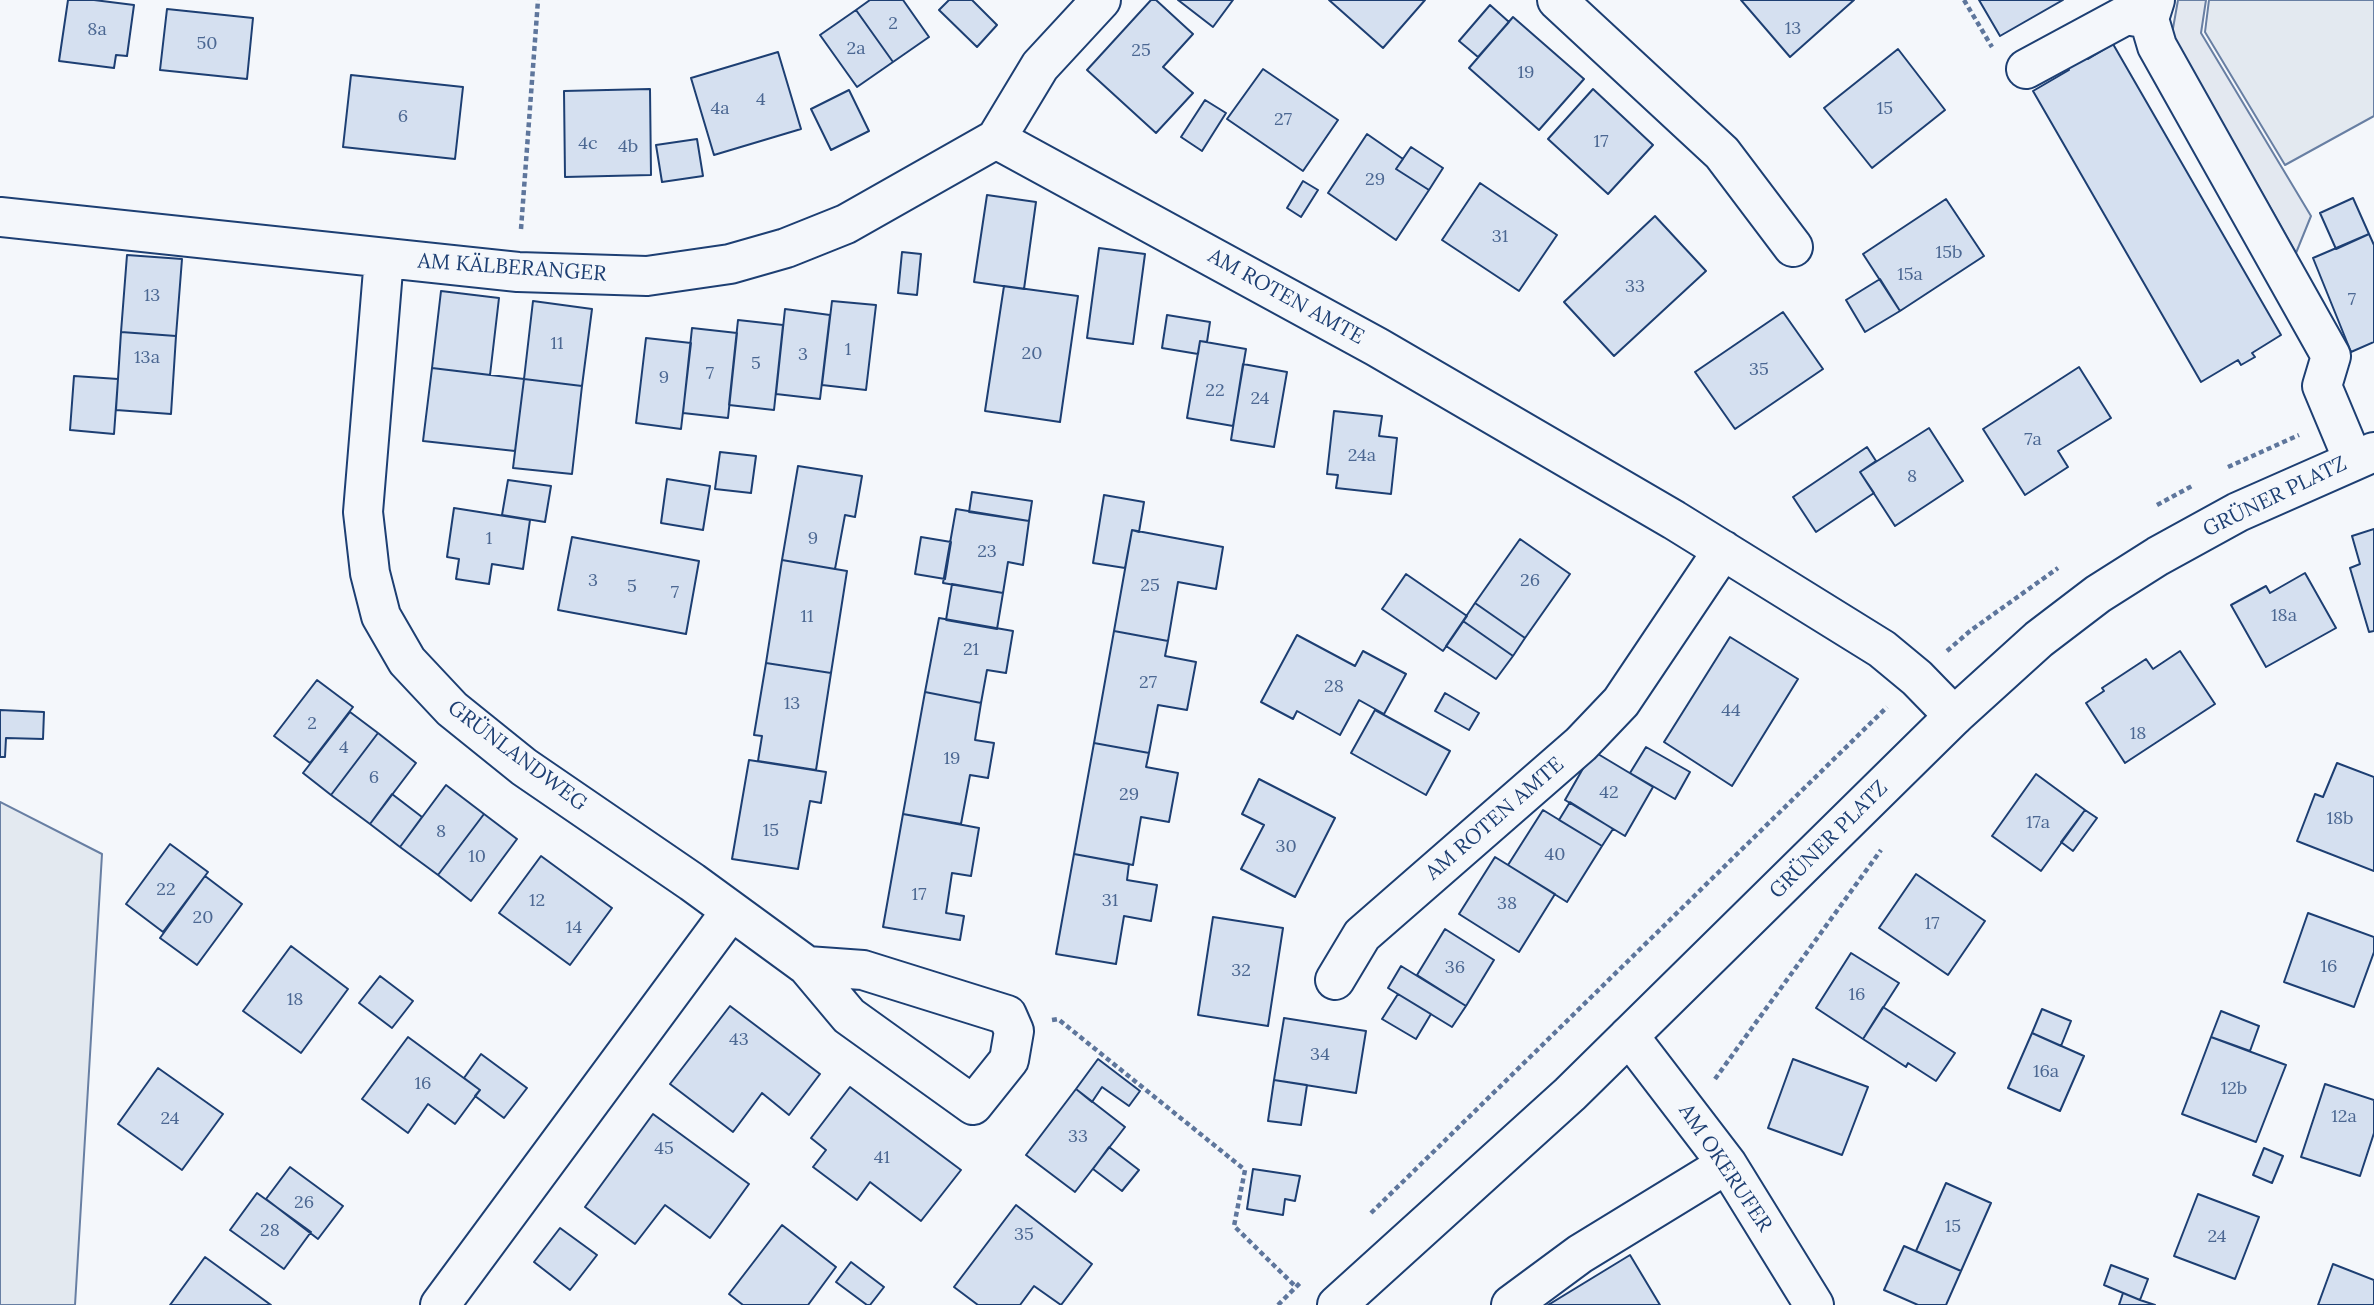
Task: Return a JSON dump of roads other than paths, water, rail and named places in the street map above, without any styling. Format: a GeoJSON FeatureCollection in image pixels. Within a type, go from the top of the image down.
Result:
{"type":"FeatureCollection","features":[{"type":"Feature","properties":{"kind":"street"},"geometry":{"type":"LineString","coordinates":[[996,139],[1040,66],[1101,0]]}},
{"type":"Feature","properties":{"kind":"street"},"geometry":{"type":"LineString","coordinates":[[1558,0],[1722,153],[1793,247]]}},
{"type":"Feature","properties":{"kind":"street"},"geometry":{"type":"LineString","coordinates":[[2012,64],[2126,15],[2152,9],[2157,46],[2330,356],[2322,386],[2363,456]]}},
{"type":"Feature","properties":{"kind":"street","name":"AM KÄLBERANGER"},"geometry":{"type":"LineString","coordinates":[[0,217],[518,272],[647,276],[730,264],[775,251],[846,224],[996,139]]}},
{"type":"Feature","properties":{"kind":"street","name":"AM ROTEN AMTE"},"geometry":{"type":"LineString","coordinates":[[996,139],[1377,347],[1723,550],[1882,649],[1917,678],[1954,716]]}},
{"type":"Feature","properties":{"kind":"street","name":"GRÜNLANDWEG"},"geometry":{"type":"LineString","coordinates":[[384,258],[363,512],[370,573],[381,616],[407,661],[452,709],[524,767],[692,882],[807,966],[849,1016],[973,1105],[1009,1060],[1014,1031],[1007,1015],[863,970],[807,966]]}},
{"type":"Feature","properties":{"kind":"street","name":"GRÜNER PLATZ"},"geometry":{"type":"LineString","coordinates":[[1321,1300],[1560,1103],[1954,716],[2039,639],[2098,594],[2158,556],[2238,512],[2363,456]]}},
{"type":"Feature","properties":{"kind":"street","name":"AM ROTEN AMTE"},"geometry":{"type":"LineString","coordinates":[[1335,980],[1362,935],[1581,744],[1621,702],[1723,550]]}},
{"type":"Feature","properties":{"kind":"street"},"geometry":{"type":"LineString","coordinates":[[439,1305],[731,911]]}},
{"type":"Feature","properties":{"kind":"street","name":"AM OKERUFER"},"geometry":{"type":"LineString","coordinates":[[1629,1036],[1727,1164],[1814,1305]]}},
{"type":"Feature","properties":{"kind":"street"},"geometry":{"type":"LineString","coordinates":[[1511,1305],[1580,1254],[1727,1164]]}}]}
